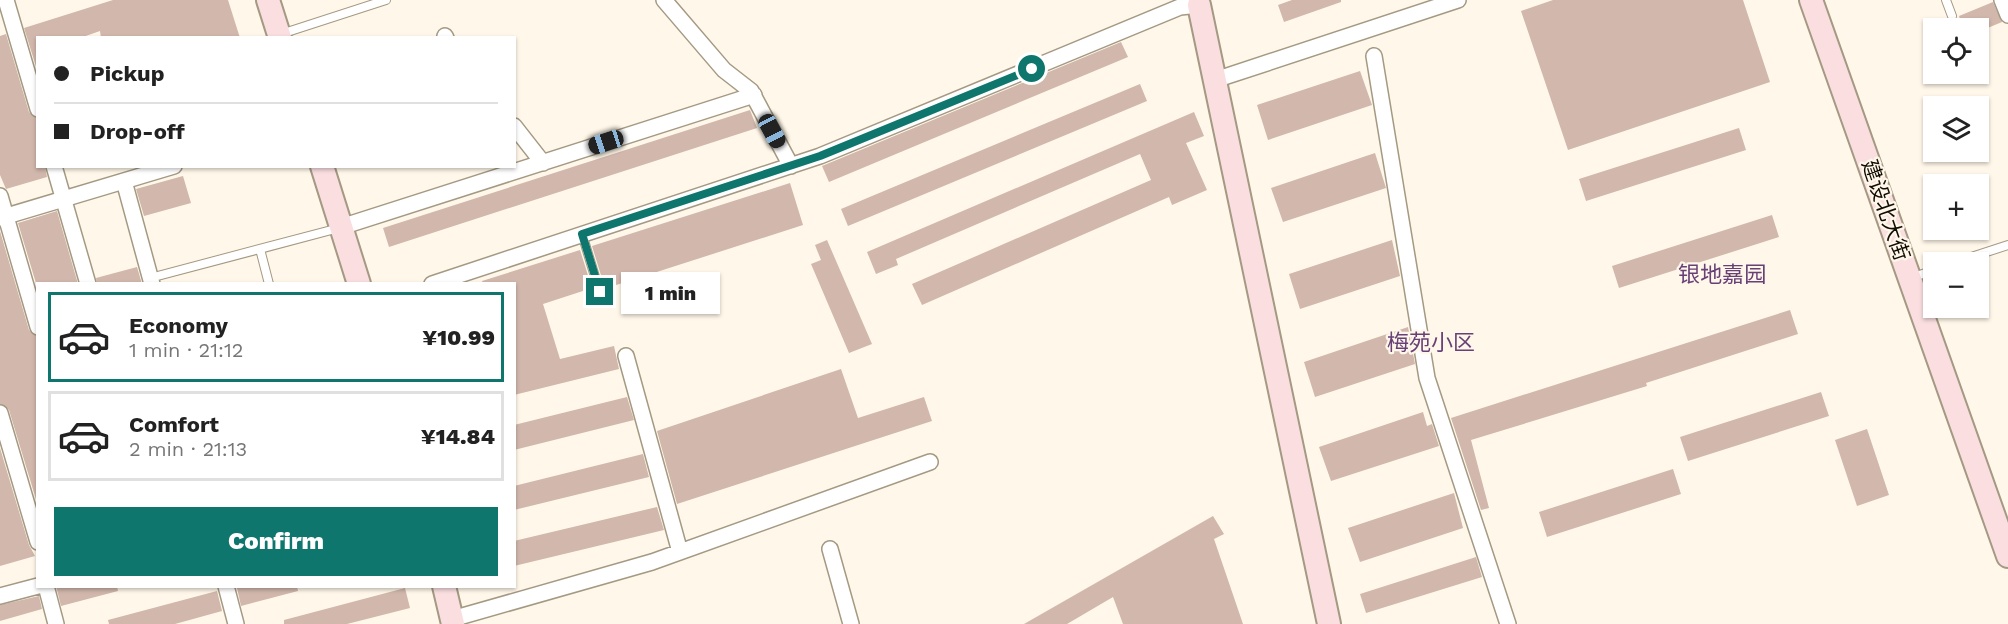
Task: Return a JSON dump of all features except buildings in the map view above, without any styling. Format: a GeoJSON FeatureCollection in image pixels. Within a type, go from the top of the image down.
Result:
{"type":"FeatureCollection","features":[{"type":"Feature","properties":{"kind":"street"},"geometry":{"type":"LineString","coordinates":[[268,0],[280,36]]}},
{"type":"Feature","properties":{"kind":"street"},"geometry":{"type":"LineString","coordinates":[[664,0],[724,70],[754,95],[791,166]]}},
{"type":"Feature","properties":{"kind":"street"},"geometry":{"type":"LineString","coordinates":[[1215,80],[1458,0]]}},
{"type":"Feature","properties":{"kind":"street","name":"建设北大街"},"geometry":{"type":"LineString","coordinates":[[1811,0],[2008,556]]}},
{"type":"Feature","properties":{"kind":"street"},"geometry":{"type":"LineString","coordinates":[[2002,0],[2008,15]]}},
{"type":"Feature","properties":{"kind":"street"},"geometry":{"type":"LineString","coordinates":[[438,282],[820,156],[1180,7],[1199,3],[1329,624]]}},
{"type":"Feature","properties":{"kind":"street"},"geometry":{"type":"LineString","coordinates":[[5,8],[36,103]]}},
{"type":"Feature","properties":{"kind":"street"},"geometry":{"type":"LineString","coordinates":[[1374,56],[1427,378],[1508,624]]}},
{"type":"Feature","properties":{"kind":"street"},"geometry":{"type":"LineString","coordinates":[[341,227],[754,95]]}},
{"type":"Feature","properties":{"kind":"street"},"geometry":{"type":"LineString","coordinates":[[516,129],[543,163]]}},
{"type":"Feature","properties":{"kind":"street"},"geometry":{"type":"LineString","coordinates":[[55,168],[87,282]]}},
{"type":"Feature","properties":{"kind":"street"},"geometry":{"type":"LineString","coordinates":[[3,217],[167,168]]}},
{"type":"Feature","properties":{"kind":"street"},"geometry":{"type":"LineString","coordinates":[[323,168],[358,282]]}},
{"type":"Feature","properties":{"kind":"street"},"geometry":{"type":"LineString","coordinates":[[124,181],[151,281]]}},
{"type":"Feature","properties":{"kind":"street"},"geometry":{"type":"LineString","coordinates":[[0,196],[3,217],[36,321]]}},
{"type":"Feature","properties":{"kind":"street"},"geometry":{"type":"LineString","coordinates":[[626,356],[680,552]]}},
{"type":"Feature","properties":{"kind":"street"},"geometry":{"type":"LineString","coordinates":[[0,413],[36,535]]}},
{"type":"Feature","properties":{"kind":"street"},"geometry":{"type":"LineString","coordinates":[[444,588],[452,622],[680,552],[930,462]]}},
{"type":"Feature","properties":{"kind":"street"},"geometry":{"type":"LineString","coordinates":[[830,549],[851,624]]}},
{"type":"Feature","properties":{"kind":"street"},"geometry":{"type":"LineString","coordinates":[[0,596],[36,587]]}},
{"type":"Feature","properties":{"kind":"street"},"geometry":{"type":"LineString","coordinates":[[47,588],[56,624]]}},
{"type":"Feature","properties":{"kind":"street"},"geometry":{"type":"LineString","coordinates":[[227,588],[236,624]]}},
{"type":"Feature","properties":{"kind":"lane"},"geometry":{"type":"LineString","coordinates":[[280,36],[386,0]]}},
{"type":"Feature","properties":{"kind":"lane"},"geometry":{"type":"LineString","coordinates":[[1946,0],[1952,16]]}},
{"type":"Feature","properties":{"kind":"lane"},"geometry":{"type":"LineString","coordinates":[[151,281],[341,227]]}},
{"type":"Feature","properties":{"kind":"lane"},"geometry":{"type":"LineString","coordinates":[[582,234],[600,292]]}},
{"type":"Feature","properties":{"kind":"lane"},"geometry":{"type":"LineString","coordinates":[[1987,252],[2008,245]]}},
{"type":"Feature","properties":{"kind":"lane"},"geometry":{"type":"LineString","coordinates":[[260,249],[268,282]]}},
{"type":"Feature","properties":{"kind":"lane"},"geometry":{"type":"LineString","coordinates":[[1910,278],[1923,274]]}},
{"type":"Feature","properties":{"kind":"district","name":"银地嘉园"},"geometry":{"type":"Point","coordinates":[1722,274]}},
{"type":"Feature","properties":{"kind":"district","name":"梅苑小区"},"geometry":{"type":"Point","coordinates":[1431,342]}},
{"type":"Feature","properties":{"kind":"route"},"geometry":{"type":"LineString","coordinates":[[600,292],[582,234],[820,156],[1032,69]]}}]}
